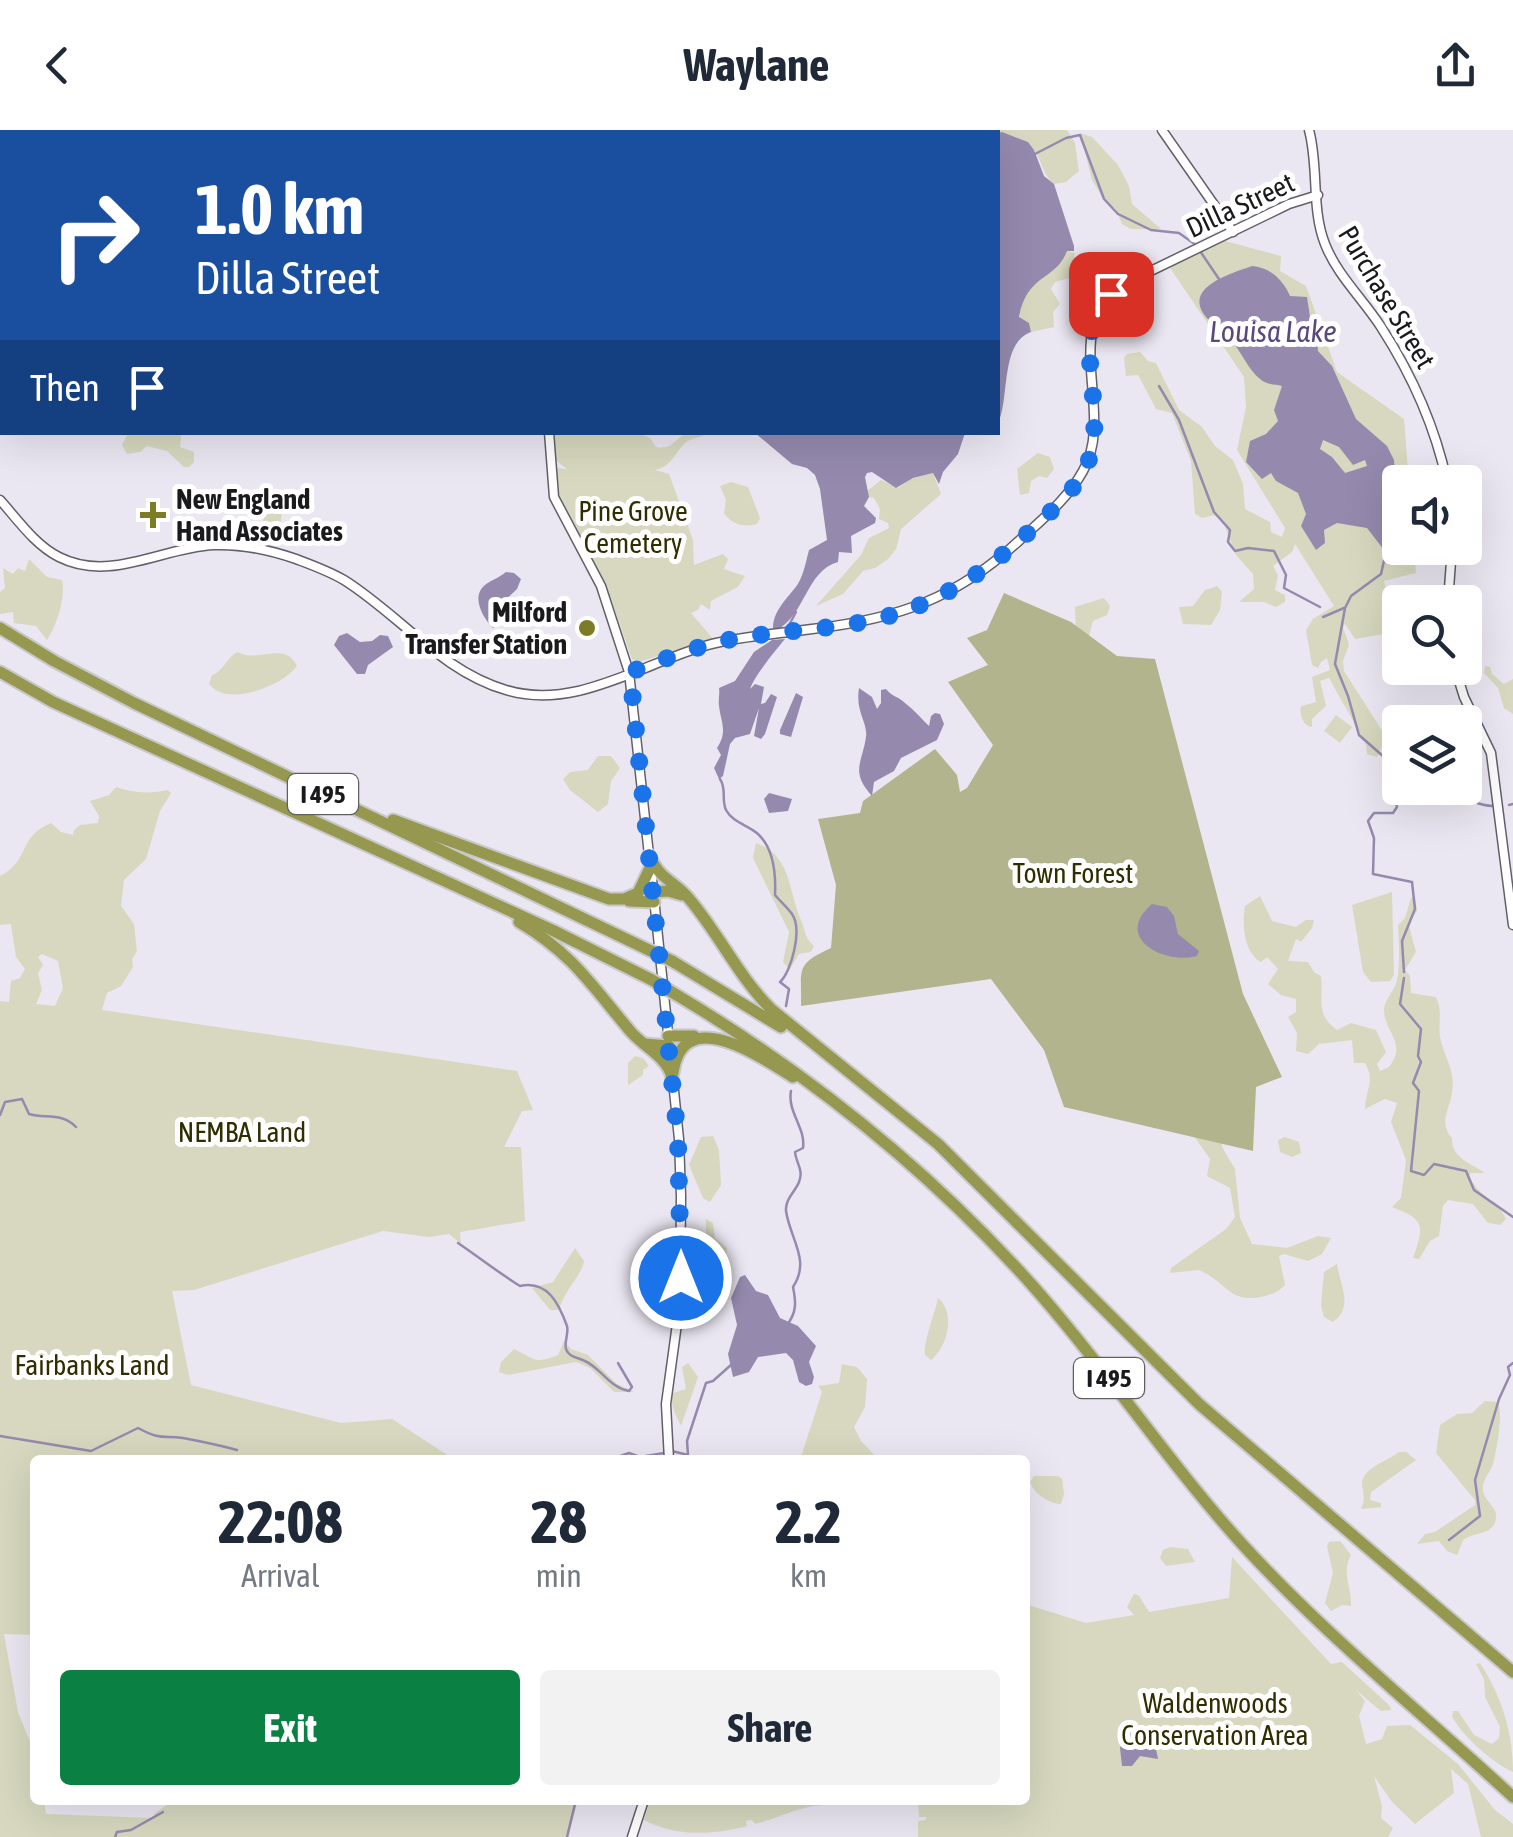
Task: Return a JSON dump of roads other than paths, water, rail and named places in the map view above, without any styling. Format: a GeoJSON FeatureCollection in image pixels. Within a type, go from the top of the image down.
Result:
{"type":"FeatureCollection","features":[{"type":"Feature","properties":{"kind":"highway","name":"I 495"},"geometry":{"type":"LineString","coordinates":[[0,628],[94,683],[672,961],[758,1011],[850,1075],[938,1144],[1199,1404],[1513,1672]]}},
{"type":"Feature","properties":{"kind":"highway","name":"I 495"},"geometry":{"type":"LineString","coordinates":[[0,672],[107,727],[652,980],[758,1045],[841,1105],[950,1200],[1032,1285],[1212,1510],[1287,1592],[1513,1797]]}},
{"type":"Feature","properties":{"kind":"highway"},"geometry":{"type":"LineString","coordinates":[[313,789],[600,897],[618,900],[672,892],[693,903]]}},
{"type":"Feature","properties":{"kind":"highway"},"geometry":{"type":"LineString","coordinates":[[618,900],[641,891],[650,861]]}},
{"type":"Feature","properties":{"kind":"highway"},"geometry":{"type":"LineString","coordinates":[[650,861],[660,875],[693,903],[758,996],[850,1075]]}},
{"type":"Feature","properties":{"kind":"highway"},"geometry":{"type":"LineString","coordinates":[[468,892],[566,955],[640,1042],[664,1062],[672,1077]]}},
{"type":"Feature","properties":{"kind":"highway"},"geometry":{"type":"LineString","coordinates":[[640,1042],[655,1046],[705,1036],[732,1044],[841,1105]]}},
{"type":"Feature","properties":{"kind":"highway"},"geometry":{"type":"LineString","coordinates":[[672,1077],[680,1049],[705,1036]]}},
{"type":"Feature","properties":{"kind":"main road"},"geometry":{"type":"LineString","coordinates":[[1162,130],[1233,232]]}},
{"type":"Feature","properties":{"kind":"main road","name":"Purchase Street"},"geometry":{"type":"LineString","coordinates":[[1309,130],[1325,246],[1381,327],[1415,386],[1441,465]]}},
{"type":"Feature","properties":{"kind":"main road","name":"Dilla Street"},"geometry":{"type":"LineString","coordinates":[[0,500],[48,550],[70,562],[114,566],[215,545],[264,550],[345,581],[440,655],[489,684],[526,694],[556,696],[704,646],[879,619],[934,600],[988,568],[1054,508],[1084,469],[1094,440],[1090,347],[1095,317],[1104,302],[1120,286],[1305,197],[1318,195]]}},
{"type":"Feature","properties":{"kind":"main road"},"geometry":{"type":"LineString","coordinates":[[549,435],[554,496],[600,586],[630,672],[680,1165],[681,1278],[666,1397],[668,1454]]}},
{"type":"Feature","properties":{"kind":"main road"},"geometry":{"type":"LineString","coordinates":[[599,684],[620,684],[632,692]]}},
{"type":"Feature","properties":{"kind":"main road"},"geometry":{"type":"LineString","coordinates":[[1460,685],[1491,753],[1513,925]]}},
{"type":"Feature","properties":{"kind":"main road"},"geometry":{"type":"LineString","coordinates":[[632,1837],[642,1805]]}},
{"type":"Feature","properties":{"kind":"water"},"geometry":{"type":"Polygon","coordinates":[[[1000,132],[1028,142],[1034,150],[1044,176],[1054,184],[1074,251],[1067,251],[1056,268],[1028,292],[1023,303],[1019,317],[1029,323],[1031,332],[1014,347],[1000,418],[1000,132]]]}},
{"type":"Feature","properties":{"kind":"water","name":"Louisa Lake"},"geometry":{"type":"Polygon","coordinates":[[[1252,266],[1265,269],[1280,280],[1290,296],[1307,297],[1310,317],[1316,325],[1318,351],[1332,366],[1356,419],[1387,446],[1394,460],[1394,465],[1382,465],[1382,547],[1367,528],[1337,523],[1324,530],[1325,543],[1316,550],[1301,526],[1306,514],[1298,493],[1276,481],[1271,473],[1262,479],[1246,462],[1250,441],[1266,434],[1278,421],[1274,410],[1282,386],[1267,383],[1256,375],[1231,340],[1203,313],[1201,295],[1224,277],[1252,266]],[[1323,440],[1320,449],[1345,473],[1367,466],[1365,460],[1353,465],[1339,447],[1323,440]]]}},
{"type":"Feature","properties":{"kind":"water"},"geometry":{"type":"Polygon","coordinates":[[[757,435],[964,435],[958,454],[943,472],[939,484],[933,473],[896,488],[872,472],[867,473],[869,497],[864,506],[876,518],[875,523],[851,536],[852,553],[839,552],[838,562],[819,574],[794,614],[777,630],[773,628],[775,617],[800,580],[809,550],[827,540],[815,475],[792,464],[757,435]]]}},
{"type":"Feature","properties":{"kind":"water"},"geometry":{"type":"Polygon","coordinates":[[[506,572],[521,579],[517,589],[502,603],[493,628],[483,614],[479,596],[485,585],[506,572]]]}},
{"type":"Feature","properties":{"kind":"water"},"geometry":{"type":"Polygon","coordinates":[[[347,633],[360,642],[388,636],[393,647],[368,665],[365,674],[357,674],[334,645],[339,636],[347,633]]]}},
{"type":"Feature","properties":{"kind":"water"},"geometry":{"type":"Polygon","coordinates":[[[785,639],[750,689],[755,684],[764,687],[761,704],[771,694],[777,697],[765,734],[761,739],[754,736],[759,708],[750,734],[735,738],[730,744],[719,779],[714,768],[721,755],[717,748],[723,732],[719,688],[735,681],[754,652],[772,640],[785,639]]]}},
{"type":"Feature","properties":{"kind":"water"},"geometry":{"type":"Polygon","coordinates":[[[859,688],[872,697],[877,709],[881,690],[886,689],[929,726],[935,713],[940,714],[944,724],[937,740],[901,758],[894,771],[874,782],[872,796],[859,773],[866,732],[859,688]]]}},
{"type":"Feature","properties":{"kind":"water"},"geometry":{"type":"Polygon","coordinates":[[[796,693],[803,697],[791,737],[780,734],[780,730],[796,693]]]}},
{"type":"Feature","properties":{"kind":"water"},"geometry":{"type":"Polygon","coordinates":[[[769,793],[792,799],[788,811],[769,813],[764,799],[769,793]]]}},
{"type":"Feature","properties":{"kind":"water"},"geometry":{"type":"Polygon","coordinates":[[[1152,904],[1167,907],[1174,916],[1178,934],[1199,951],[1197,956],[1184,958],[1158,952],[1140,938],[1141,916],[1152,904]]]}},
{"type":"Feature","properties":{"kind":"water"},"geometry":{"type":"Polygon","coordinates":[[[745,1275],[756,1291],[768,1295],[780,1318],[798,1326],[816,1346],[809,1362],[812,1384],[799,1382],[793,1360],[786,1353],[758,1357],[749,1372],[733,1377],[728,1354],[737,1325],[731,1298],[740,1277],[745,1275]]]}},
{"type":"Feature","properties":{"kind":"water"},"geometry":{"type":"Polygon","coordinates":[[[1124,1731],[1138,1732],[1156,1749],[1158,1759],[1140,1756],[1132,1766],[1122,1766],[1120,1748],[1124,1731]]]}},
{"type":"Feature","properties":{"kind":"waterway"},"geometry":{"type":"LineString","coordinates":[[1033,155],[1080,135],[1104,199],[1118,214],[1151,230],[1179,233],[1196,245]]}},
{"type":"Feature","properties":{"kind":"waterway"},"geometry":{"type":"LineString","coordinates":[[1200,251],[1221,282]]}},
{"type":"Feature","properties":{"kind":"waterway"},"geometry":{"type":"LineString","coordinates":[[1159,386],[1179,420],[1214,512],[1230,530],[1228,542],[1235,551],[1274,551],[1286,575],[1284,588],[1320,607]]}},
{"type":"Feature","properties":{"kind":"waterway"},"geometry":{"type":"LineString","coordinates":[[1382,755],[1359,735],[1335,664],[1345,608],[1351,596],[1381,574],[1383,565]]}},
{"type":"Feature","properties":{"kind":"waterway"},"geometry":{"type":"LineString","coordinates":[[1323,617],[1344,608]]}},
{"type":"Feature","properties":{"kind":"waterway"},"geometry":{"type":"LineString","coordinates":[[788,627],[796,612]]}},
{"type":"Feature","properties":{"kind":"waterway"},"geometry":{"type":"LineString","coordinates":[[720,779],[729,814],[758,834],[768,847],[775,895],[795,921],[794,950],[780,982],[789,989],[786,1006]]}},
{"type":"Feature","properties":{"kind":"waterway"},"geometry":{"type":"LineString","coordinates":[[1482,804],[1496,806]]}},
{"type":"Feature","properties":{"kind":"waterway"},"geometry":{"type":"LineString","coordinates":[[1509,805],[1513,804]]}},
{"type":"Feature","properties":{"kind":"waterway"},"geometry":{"type":"LineString","coordinates":[[1397,805],[1393,813],[1374,813],[1368,821],[1374,838],[1373,874],[1412,882],[1415,909],[1402,941],[1404,972]]}},
{"type":"Feature","properties":{"kind":"waterway"},"geometry":{"type":"LineString","coordinates":[[1404,978],[1400,1004],[1421,1029],[1421,1062],[1413,1083],[1419,1091],[1411,1171],[1424,1175],[1434,1164],[1466,1171],[1474,1190],[1513,1217]]}},
{"type":"Feature","properties":{"kind":"waterway"},"geometry":{"type":"LineString","coordinates":[[787,1325],[794,1311],[793,1287],[800,1258],[786,1207],[800,1178],[795,1152],[803,1148],[791,1091]]}},
{"type":"Feature","properties":{"kind":"waterway"},"geometry":{"type":"LineString","coordinates":[[0,1115],[5,1102],[22,1099],[29,1114],[59,1118],[76,1127]]}},
{"type":"Feature","properties":{"kind":"waterway"},"geometry":{"type":"LineString","coordinates":[[458,1243],[520,1286],[545,1290],[556,1302],[567,1326],[567,1352],[629,1391],[632,1387],[618,1363]]}},
{"type":"Feature","properties":{"kind":"waterway"},"geometry":{"type":"LineString","coordinates":[[1449,1540],[1480,1516],[1475,1480],[1510,1375],[1508,1367],[1513,1363]]}},
{"type":"Feature","properties":{"kind":"waterway"},"geometry":{"type":"LineString","coordinates":[[672,1451],[688,1455],[687,1441],[706,1383],[732,1364]]}},
{"type":"Feature","properties":{"kind":"waterway"},"geometry":{"type":"LineString","coordinates":[[0,1436],[91,1451],[138,1428],[158,1436],[237,1450]]}},
{"type":"Feature","properties":{"kind":"waterway"},"geometry":{"type":"LineString","coordinates":[[652,1455],[664,1453]]}},
{"type":"Feature","properties":{"kind":"waterway"},"geometry":{"type":"LineString","coordinates":[[623,1455],[634,1455]]}},
{"type":"Feature","properties":{"kind":"waterway"},"geometry":{"type":"LineString","coordinates":[[567,1837],[575,1805]]}},
{"type":"Feature","properties":{"kind":"waterway"},"geometry":{"type":"LineString","coordinates":[[115,1837],[117,1832],[131,1830],[163,1812]]}},
{"type":"Feature","properties":{"kind":"place","name":"New England Hand Associates"},"geometry":{"type":"Point","coordinates":[153,515]}},
{"type":"Feature","properties":{"kind":"place","name":"Milford Transfer Station"},"geometry":{"type":"Point","coordinates":[587,628]}},
{"type":"Feature","properties":{"kind":"park label","name":"Pine Grove Cemetery"},"geometry":{"type":"Point","coordinates":[633,527]}},
{"type":"Feature","properties":{"kind":"park label","name":"Town Forest"},"geometry":{"type":"Point","coordinates":[1073,873]}},
{"type":"Feature","properties":{"kind":"park label","name":"NEMBA Land"},"geometry":{"type":"Point","coordinates":[242,1132]}},
{"type":"Feature","properties":{"kind":"park label","name":"Fairbanks Land"},"geometry":{"type":"Point","coordinates":[92,1365]}},
{"type":"Feature","properties":{"kind":"park label","name":"Waldenwoods Conservation Area"},"geometry":{"type":"Point","coordinates":[1215,1719]}}]}
